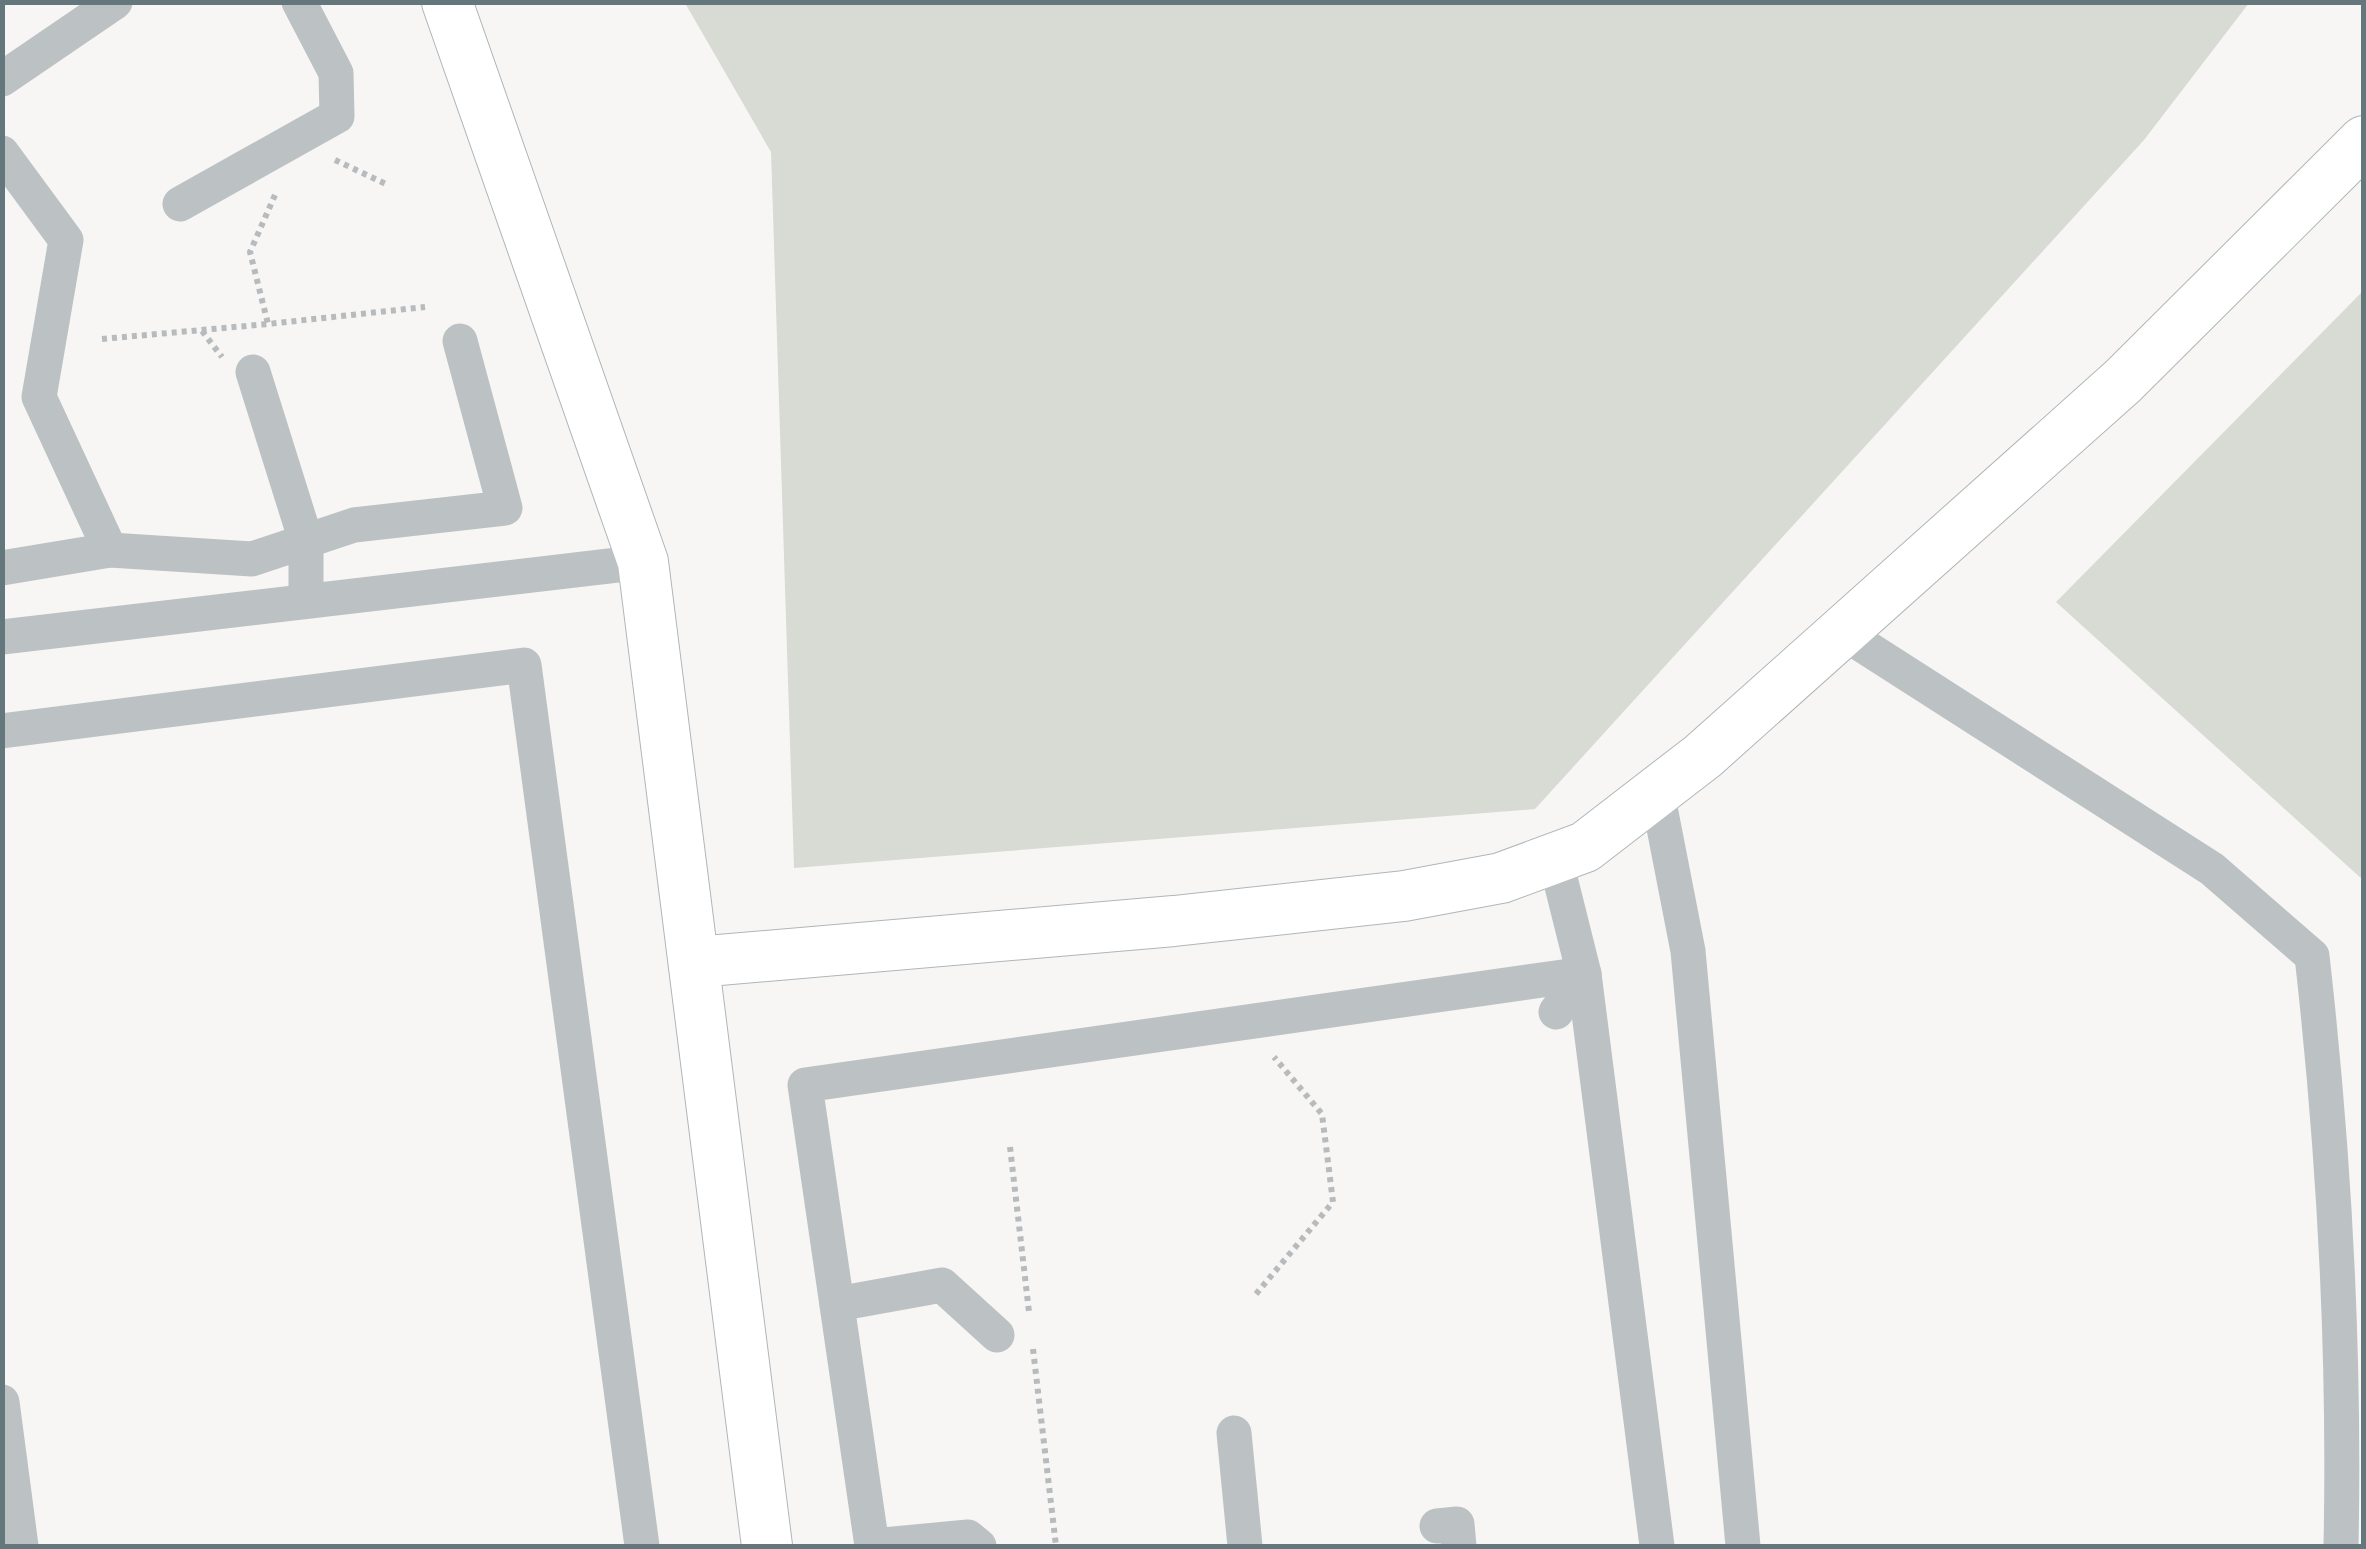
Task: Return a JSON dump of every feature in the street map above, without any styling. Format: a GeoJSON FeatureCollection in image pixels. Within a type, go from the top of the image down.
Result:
{"type":"FeatureCollection","features":[{"type":"Feature","properties":{"kind":"street"},"geometry":{"type":"LineString","coordinates":[[2,79],[115,2]]}},
{"type":"Feature","properties":{"kind":"street"},"geometry":{"type":"LineString","coordinates":[[180,204],[337,116],[336,73],[299,2]]}},
{"type":"Feature","properties":{"kind":"street"},"geometry":{"type":"LineString","coordinates":[[447,2],[642,562],[696,962],[767,1546]]}},
{"type":"Feature","properties":{"kind":"street"},"geometry":{"type":"LineString","coordinates":[[696,962],[1174,922],[1404,896],[1501,878],[1585,847],[1657,792],[1842,632],[2123,381],[2364,140]]}},
{"type":"Feature","properties":{"kind":"street"},"geometry":{"type":"LineString","coordinates":[[2,153],[66,240],[38,397],[110,550]]}},
{"type":"Feature","properties":{"kind":"street"},"geometry":{"type":"LineString","coordinates":[[2,568],[110,550],[252,559],[354,525],[505,508],[460,341]]}},
{"type":"Feature","properties":{"kind":"street"},"geometry":{"type":"LineString","coordinates":[[253,372],[306,541],[306,601]]}},
{"type":"Feature","properties":{"kind":"street"},"geometry":{"type":"LineString","coordinates":[[2,637],[642,562]]}},
{"type":"Feature","properties":{"kind":"street"},"geometry":{"type":"LineString","coordinates":[[1842,632],[2212,869],[2312,956],[2325,1071],[2341,1403],[2340,1546]]}},
{"type":"Feature","properties":{"kind":"street"},"geometry":{"type":"LineString","coordinates":[[2,730],[524,665],[642,1546]]}},
{"type":"Feature","properties":{"kind":"street"},"geometry":{"type":"LineString","coordinates":[[1657,792],[1688,952],[1742,1546]]}},
{"type":"Feature","properties":{"kind":"street"},"geometry":{"type":"LineString","coordinates":[[1555,858],[1584,974],[1609,1251],[1638,1495],[1657,1546]]}},
{"type":"Feature","properties":{"kind":"street"},"geometry":{"type":"LineString","coordinates":[[1556,1012],[1584,974]]}},
{"type":"Feature","properties":{"kind":"street"},"geometry":{"type":"LineString","coordinates":[[979,1546],[968,1537],[872,1546],[805,1085],[1584,974]]}},
{"type":"Feature","properties":{"kind":"street"},"geometry":{"type":"LineString","coordinates":[[956,1092],[986,1059]]}},
{"type":"Feature","properties":{"kind":"street"},"geometry":{"type":"LineString","coordinates":[[837,1304],[942,1285],[997,1335]]}},
{"type":"Feature","properties":{"kind":"street"},"geometry":{"type":"LineString","coordinates":[[2,1402],[21,1546]]}},
{"type":"Feature","properties":{"kind":"street"},"geometry":{"type":"LineString","coordinates":[[1234,1433],[1246,1546]]}},
{"type":"Feature","properties":{"kind":"path"},"geometry":{"type":"LineString","coordinates":[[317,152],[388,186]]}},
{"type":"Feature","properties":{"kind":"path"},"geometry":{"type":"LineString","coordinates":[[268,324],[250,252],[282,178]]}},
{"type":"Feature","properties":{"kind":"path"},"geometry":{"type":"LineString","coordinates":[[102,339],[425,307]]}},
{"type":"Feature","properties":{"kind":"path"},"geometry":{"type":"LineString","coordinates":[[1244,1022],[1322,1114],[1334,1202],[1256,1294]]}},
{"type":"Feature","properties":{"kind":"shaded area"},"geometry":{"type":"Polygon","coordinates":[[[685,3],[2249,3],[2144,140],[1535,809],[794,868],[771,152],[685,3]]]}},
{"type":"Feature","properties":{"kind":"shaded area"},"geometry":{"type":"Polygon","coordinates":[[[2363,291],[2363,880],[2056,602],[2363,291]]]}}]}
